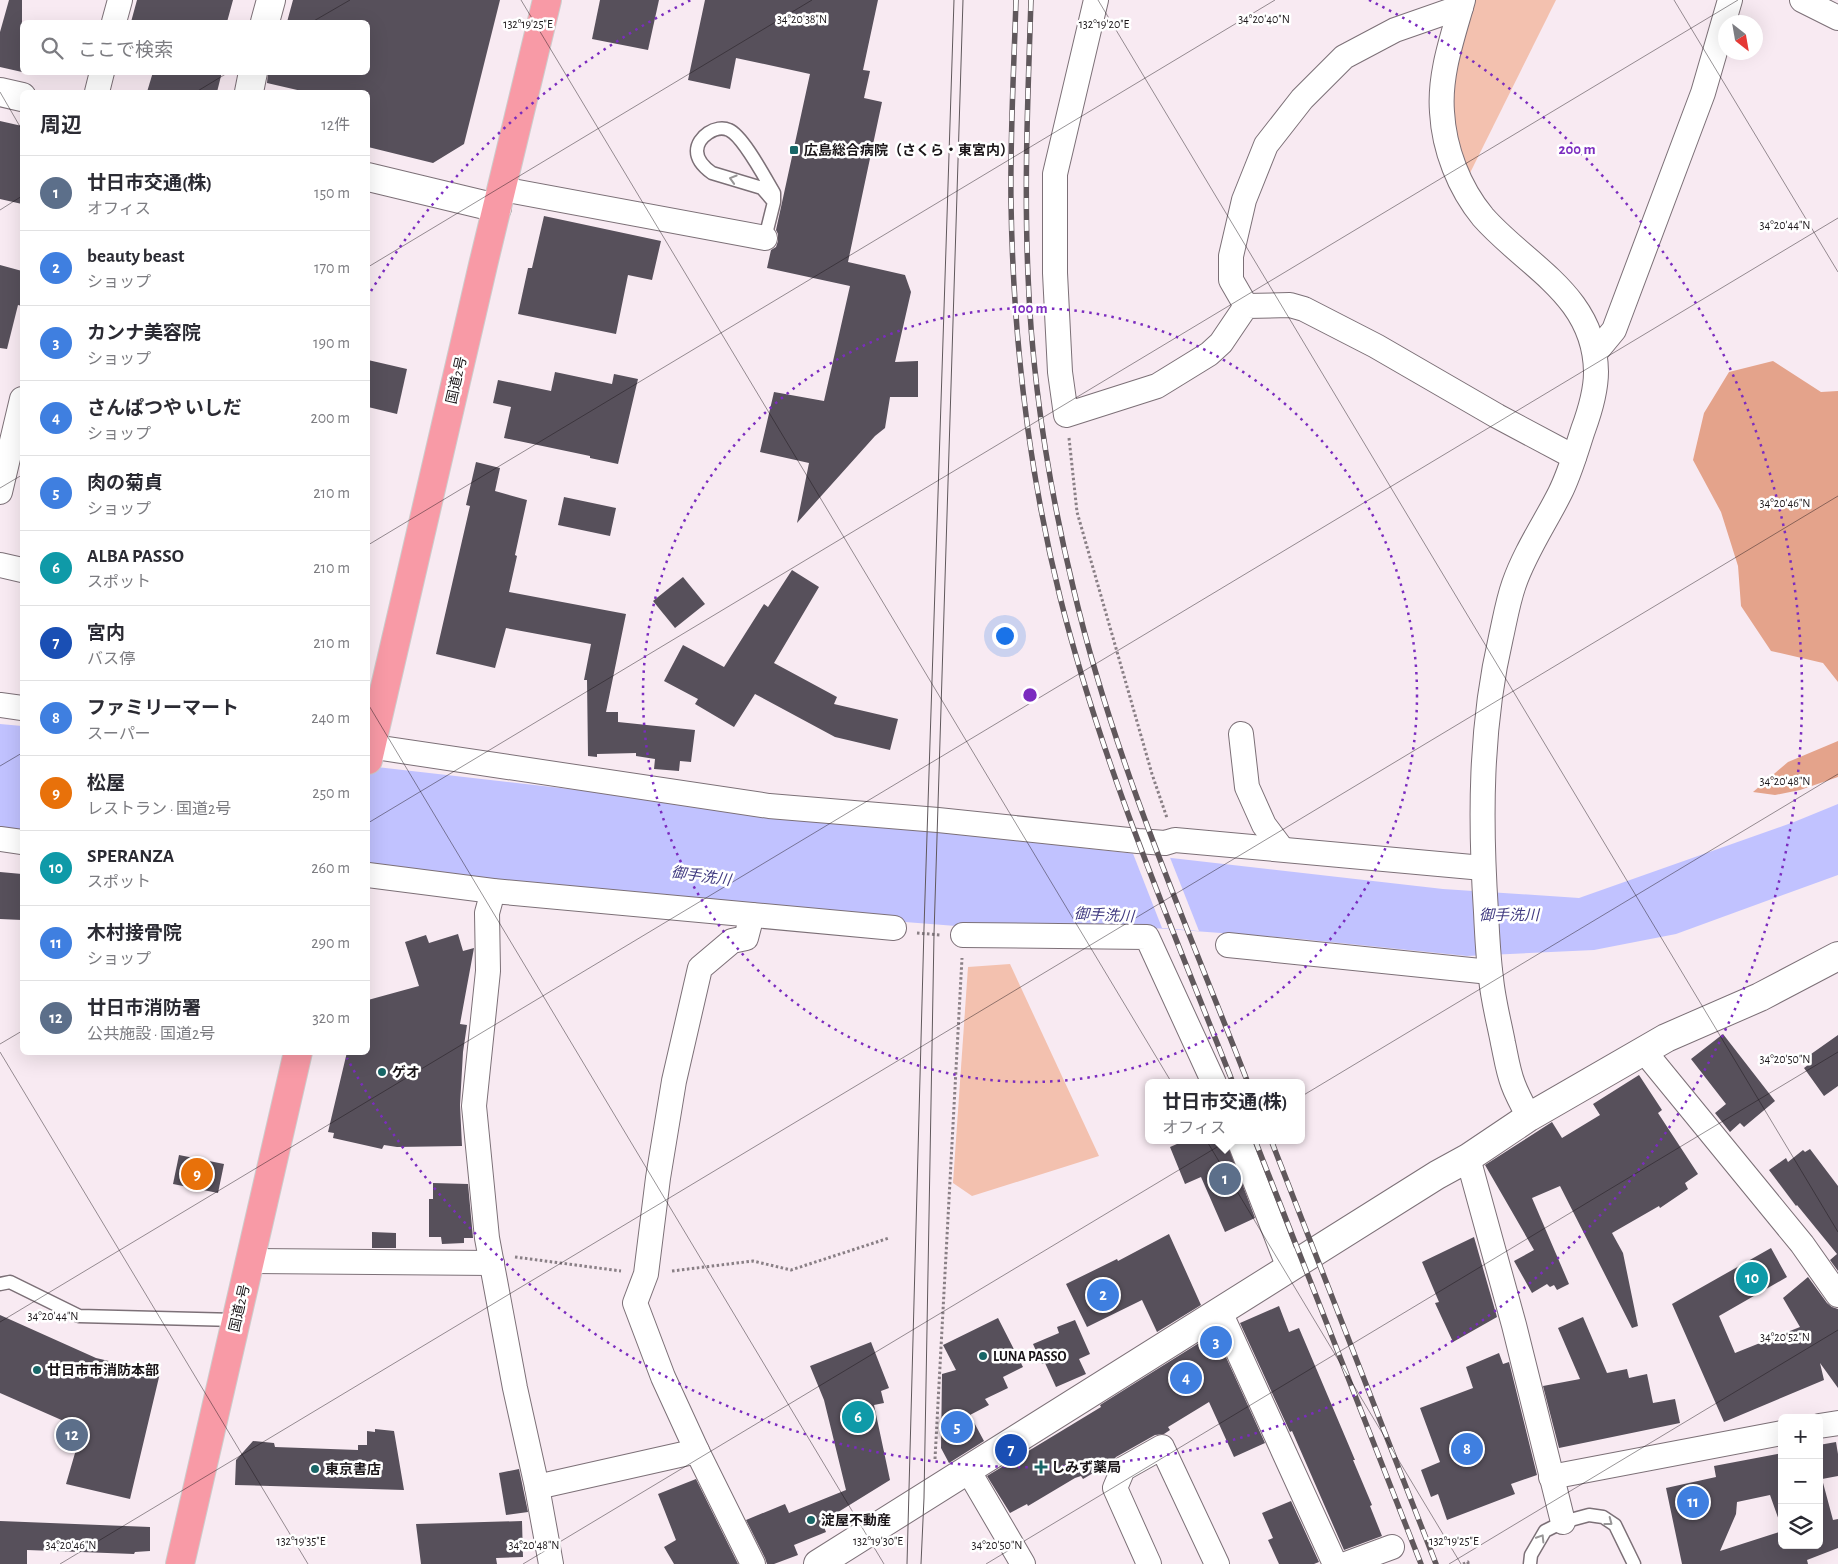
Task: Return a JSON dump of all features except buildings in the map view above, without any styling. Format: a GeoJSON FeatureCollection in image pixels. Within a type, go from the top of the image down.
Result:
{"type":"FeatureCollection","features":[{"type":"Feature","properties":{"kind":"highway","name":"国道2号"},"geometry":{"type":"LineString","coordinates":[[370,747],[547,0]]}},
{"type":"Feature","properties":{"kind":"highway","name":"国道2号"},"geometry":{"type":"LineString","coordinates":[[180,1564],[297,1055]]}},
{"type":"Feature","properties":{"kind":"street"},"geometry":{"type":"LineString","coordinates":[[115,20],[120,0]]}},
{"type":"Feature","properties":{"kind":"street"},"geometry":{"type":"LineString","coordinates":[[266,20],[271,0]]}},
{"type":"Feature","properties":{"kind":"street"},"geometry":{"type":"LineString","coordinates":[[1096,0],[1055,174],[1059,362],[1066,415],[1157,386],[1208,354],[1221,343],[1246,306]]}},
{"type":"Feature","properties":{"kind":"street"},"geometry":{"type":"LineString","coordinates":[[1595,353],[1614,330],[1703,93],[1730,0]]}},
{"type":"Feature","properties":{"kind":"street"},"geometry":{"type":"LineString","coordinates":[[1802,0],[1838,18]]}},
{"type":"Feature","properties":{"kind":"street"},"geometry":{"type":"LineString","coordinates":[[1246,306],[1231,280],[1231,256],[1244,200],[1266,145],[1302,99],[1344,57],[1395,30],[1462,3]]}},
{"type":"Feature","properties":{"kind":"street"},"geometry":{"type":"LineString","coordinates":[[1462,3],[1448,54],[1442,110],[1446,139],[1454,166],[1466,192],[1482,215],[1502,236],[1570,298],[1590,333],[1595,353],[1595,393],[1574,457],[1561,491],[1525,558],[1513,586],[1494,666],[1486,727],[1482,811],[1483,873],[1490,967],[1511,1082],[1529,1117]]}},
{"type":"Feature","properties":{"kind":"street"},"geometry":{"type":"LineString","coordinates":[[98,90],[101,75]]}},
{"type":"Feature","properties":{"kind":"street"},"geometry":{"type":"LineString","coordinates":[[250,90],[253,75]]}},
{"type":"Feature","properties":{"kind":"street"},"geometry":{"type":"LineString","coordinates":[[0,92],[20,97]]}},
{"type":"Feature","properties":{"kind":"street"},"geometry":{"type":"LineString","coordinates":[[370,177],[765,238]]}},
{"type":"Feature","properties":{"kind":"street"},"geometry":{"type":"LineString","coordinates":[[1246,306],[1290,305],[1304,309],[1376,346],[1574,457]]}},
{"type":"Feature","properties":{"kind":"street"},"geometry":{"type":"LineString","coordinates":[[0,492],[20,407]]}},
{"type":"Feature","properties":{"kind":"street"},"geometry":{"type":"LineString","coordinates":[[0,565],[20,570]]}},
{"type":"Feature","properties":{"kind":"street"},"geometry":{"type":"LineString","coordinates":[[0,705],[20,708]]}},
{"type":"Feature","properties":{"kind":"street"},"geometry":{"type":"LineString","coordinates":[[1241,734],[1247,787],[1264,825],[1282,849]]}},
{"type":"Feature","properties":{"kind":"street"},"geometry":{"type":"LineString","coordinates":[[370,751],[769,806],[938,820],[1164,844],[1175,840],[1282,849],[1483,873]]}},
{"type":"Feature","properties":{"kind":"street"},"geometry":{"type":"LineString","coordinates":[[0,839],[20,842]]}},
{"type":"Feature","properties":{"kind":"street"},"geometry":{"type":"LineString","coordinates":[[370,874],[493,891],[894,928]]}},
{"type":"Feature","properties":{"kind":"street"},"geometry":{"type":"LineString","coordinates":[[493,891],[486,913],[488,971],[474,1106],[491,1259],[515,1388],[538,1487],[551,1564]]}},
{"type":"Feature","properties":{"kind":"street"},"geometry":{"type":"LineString","coordinates":[[752,915],[746,938],[732,941],[700,968],[674,1081],[658,1178],[646,1274],[635,1303],[663,1377],[753,1564]]}},
{"type":"Feature","properties":{"kind":"street"},"geometry":{"type":"LineString","coordinates":[[963,935],[1147,937],[1212,1079]]}},
{"type":"Feature","properties":{"kind":"street"},"geometry":{"type":"LineString","coordinates":[[1228,945],[1490,967]]}},
{"type":"Feature","properties":{"kind":"street"},"geometry":{"type":"LineString","coordinates":[[818,1564],[1437,1175],[1468,1158],[1529,1117],[1666,1038],[1760,997],[1838,956]]}},
{"type":"Feature","properties":{"kind":"street"},"geometry":{"type":"LineString","coordinates":[[1644,1051],[1802,1244],[1838,1295]]}},
{"type":"Feature","properties":{"kind":"street"},"geometry":{"type":"LineString","coordinates":[[1241,1144],[1289,1268]]}},
{"type":"Feature","properties":{"kind":"street"},"geometry":{"type":"LineString","coordinates":[[1468,1158],[1514,1324],[1563,1522]]}},
{"type":"Feature","properties":{"kind":"street"},"geometry":{"type":"LineString","coordinates":[[250,1261],[491,1259]]}},
{"type":"Feature","properties":{"kind":"street"},"geometry":{"type":"LineString","coordinates":[[1220,1312],[1335,1564]]}},
{"type":"Feature","properties":{"kind":"street"},"geometry":{"type":"LineString","coordinates":[[1823,1425],[1838,1423]]}},
{"type":"Feature","properties":{"kind":"street"},"geometry":{"type":"LineString","coordinates":[[1551,1477],[1778,1434]]}},
{"type":"Feature","properties":{"kind":"street"},"geometry":{"type":"LineString","coordinates":[[1149,1564],[1115,1488],[1123,1468],[1162,1447],[1216,1564]]}},
{"type":"Feature","properties":{"kind":"street"},"geometry":{"type":"LineString","coordinates":[[538,1487],[697,1451]]}},
{"type":"Feature","properties":{"kind":"street"},"geometry":{"type":"LineString","coordinates":[[968,1470],[1023,1564]]}},
{"type":"Feature","properties":{"kind":"street"},"geometry":{"type":"LineString","coordinates":[[1346,1564],[1392,1547]]}},
{"type":"Feature","properties":{"kind":"lane"},"geometry":{"type":"LineString","coordinates":[[765,238],[774,202],[774,192],[740,137],[730,130],[721,128],[705,136],[699,143],[697,151],[705,168],[712,173],[762,188],[774,202]]}},
{"type":"Feature","properties":{"kind":"lane"},"geometry":{"type":"LineString","coordinates":[[0,1284],[10,1282],[79,1316],[236,1320]]}},
{"type":"Feature","properties":{"kind":"lane"},"geometry":{"type":"LineString","coordinates":[[1530,1564],[1531,1555],[1545,1531],[1563,1522],[1589,1515],[1603,1517],[1615,1526],[1634,1564]]}},
{"type":"Feature","properties":{"kind":"path"},"geometry":{"type":"LineString","coordinates":[[1066,415],[1077,512],[1152,774],[1175,840]]}},
{"type":"Feature","properties":{"kind":"path"},"geometry":{"type":"LineString","coordinates":[[894,928],[924,935],[963,935],[933,1492]]}},
{"type":"Feature","properties":{"kind":"path"},"geometry":{"type":"LineString","coordinates":[[491,1259],[646,1274],[753,1261],[791,1270],[889,1238]]}},
{"type":"Feature","properties":{"kind":"path"},"geometry":{"type":"LineString","coordinates":[[1463,1564],[1468,1562],[1468,1564]]}},
{"type":"Feature","properties":{"kind":"shaded area"},"geometry":{"type":"Polygon","coordinates":[[[1473,0],[1556,0],[1469,175],[1455,136],[1452,83],[1473,0]]]}},
{"type":"Feature","properties":{"kind":"shaded area"},"geometry":{"type":"Polygon","coordinates":[[[1773,361],[1821,392],[1838,391],[1838,682],[1823,663],[1771,651],[1741,606],[1738,566],[1721,512],[1693,460],[1704,413],[1729,372],[1773,361]]]}},
{"type":"Feature","properties":{"kind":"shaded area"},"geometry":{"type":"Polygon","coordinates":[[[1838,741],[1838,777],[1800,790],[1775,795],[1753,792],[1788,762],[1838,741]]]}},
{"type":"Feature","properties":{"kind":"shaded area"},"geometry":{"type":"Polygon","coordinates":[[[1010,964],[1099,1156],[972,1196],[953,1183],[968,967],[1010,964]]]}},
{"type":"Feature","properties":{"kind":"water"},"geometry":{"type":"Polygon","coordinates":[[[0,724],[20,726],[20,833],[0,831],[0,724]]]}},
{"type":"Feature","properties":{"kind":"water","name":"御手洗川"},"geometry":{"type":"Polygon","coordinates":[[[370,766],[1443,889],[1579,898],[1794,822],[1838,804],[1838,875],[1676,934],[1594,950],[1467,956],[1290,938],[1112,925],[956,926],[370,867],[370,766]]]}},
{"type":"Feature","properties":{"kind":"pier"},"geometry":{"type":"Polygon","coordinates":[[[1132,851],[1169,855],[1199,931],[1162,928],[1132,851]]]}},
{"type":"Feature","properties":{"kind":"tram line"},"geometry":{"type":"LineString","coordinates":[[907,1564],[924,928],[954,0]]}},
{"type":"Feature","properties":{"kind":"tram line"},"geometry":{"type":"LineString","coordinates":[[921,1564],[924,1498],[934,934],[963,0]]}},
{"type":"Feature","properties":{"kind":"railway"},"geometry":{"type":"LineString","coordinates":[[1016,0],[1011,177],[1012,252],[1024,401],[1039,499],[1060,597],[1096,721],[1139,843],[1231,1079]]}},
{"type":"Feature","properties":{"kind":"railway"},"geometry":{"type":"LineString","coordinates":[[1031,0],[1026,172],[1030,315],[1043,434],[1057,513],[1090,654],[1109,716],[1152,840],[1246,1079]]}},
{"type":"Feature","properties":{"kind":"railway"},"geometry":{"type":"LineString","coordinates":[[1257,1144],[1421,1564]]}},
{"type":"Feature","properties":{"kind":"railway"},"geometry":{"type":"LineString","coordinates":[[1273,1144],[1436,1564]]}},
{"type":"Feature","properties":{"kind":"place","name":"広島総合病院（さくら・東宮内）"},"geometry":{"type":"Point","coordinates":[794,150]}},
{"type":"Feature","properties":{"kind":"place","name":"ゲオ"},"geometry":{"type":"Point","coordinates":[382,1072]}},
{"type":"Feature","properties":{"kind":"place","name":"松屋"},"geometry":{"type":"Point","coordinates":[197,1174]}},
{"type":"Feature","properties":{"kind":"place","name":"廿日市交通(株)"},"geometry":{"type":"Point","coordinates":[1225,1179]}},
{"type":"Feature","properties":{"kind":"place","name":"SPERANZA"},"geometry":{"type":"Point","coordinates":[1752,1278]}},
{"type":"Feature","properties":{"kind":"place","name":"beauty beast"},"geometry":{"type":"Point","coordinates":[1103,1295]}},
{"type":"Feature","properties":{"kind":"place","name":"カンナ美容院"},"geometry":{"type":"Point","coordinates":[1216,1342]}},
{"type":"Feature","properties":{"kind":"place","name":"LUNA PASSO"},"geometry":{"type":"Point","coordinates":[983,1356]}},
{"type":"Feature","properties":{"kind":"place","name":"廿日市市消防本部"},"geometry":{"type":"Point","coordinates":[37,1370]}},
{"type":"Feature","properties":{"kind":"place","name":"さんぱつや いしだ"},"geometry":{"type":"Point","coordinates":[1186,1378]}},
{"type":"Feature","properties":{"kind":"place","name":"ALBA PASSO"},"geometry":{"type":"Point","coordinates":[858,1417]}},
{"type":"Feature","properties":{"kind":"place","name":"肉の菊貞"},"geometry":{"type":"Point","coordinates":[957,1427]}},
{"type":"Feature","properties":{"kind":"place","name":"廿日市消防署"},"geometry":{"type":"Point","coordinates":[72,1435]}},
{"type":"Feature","properties":{"kind":"place","name":"ファミリーマート"},"geometry":{"type":"Point","coordinates":[1467,1449]}},
{"type":"Feature","properties":{"kind":"place","name":"宮内"},"geometry":{"type":"Point","coordinates":[1011,1450]}},
{"type":"Feature","properties":{"kind":"place","name":"しみず薬局"},"geometry":{"type":"Point","coordinates":[1041,1467]}},
{"type":"Feature","properties":{"kind":"place","name":"東京書店"},"geometry":{"type":"Point","coordinates":[315,1469]}},
{"type":"Feature","properties":{"kind":"place","name":"木村接骨院"},"geometry":{"type":"Point","coordinates":[1693,1502]}},
{"type":"Feature","properties":{"kind":"place","name":"淀屋不動産"},"geometry":{"type":"Point","coordinates":[811,1520]}}]}
